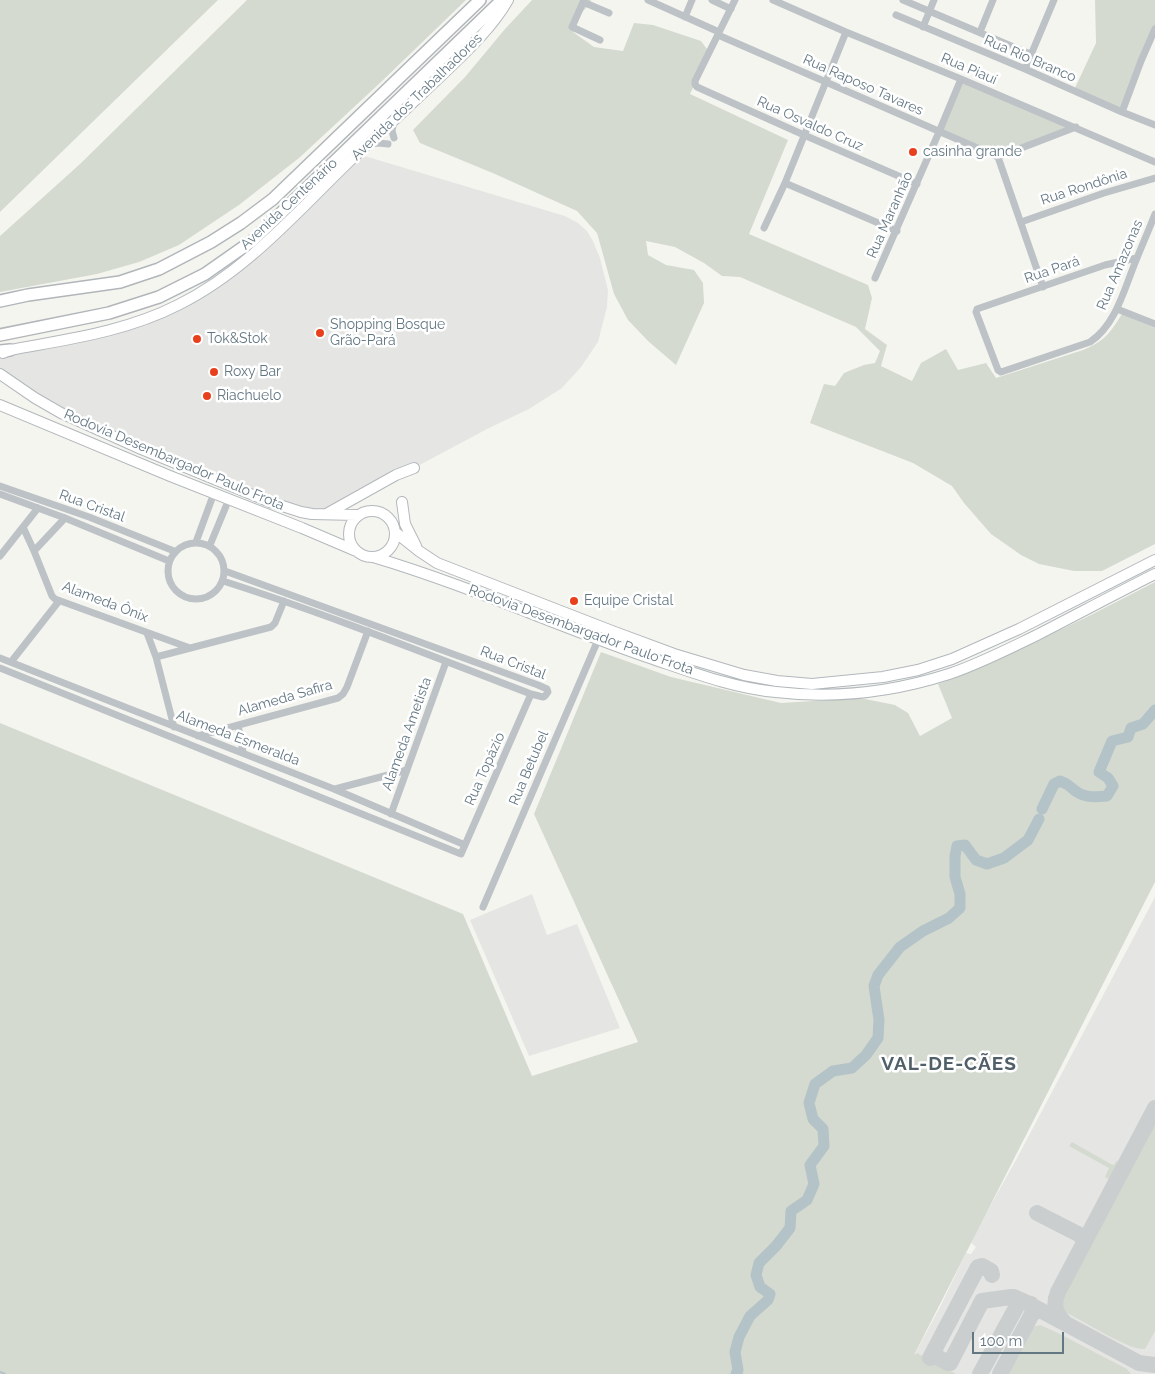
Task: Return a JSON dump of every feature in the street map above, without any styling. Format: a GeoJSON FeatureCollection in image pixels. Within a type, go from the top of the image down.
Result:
{"type":"FeatureCollection","features":[{"type":"Feature","properties":{"kind":"main road","name":"Avenida Centenário"},"geometry":{"type":"LineString","coordinates":[[0,301],[28,295],[99,286],[140,276],[159,269],[211,242],[273,199],[480,0]]}},
{"type":"Feature","properties":{"kind":"main road","name":"Avenida Centenário"},"geometry":{"type":"LineString","coordinates":[[0,335],[109,313],[159,297],[206,274],[252,241],[502,0]]}},
{"type":"Feature","properties":{"kind":"main road"},"geometry":{"type":"LineString","coordinates":[[0,305],[28,295]]}},
{"type":"Feature","properties":{"kind":"street","name":"Avenida dos Trabalhadores"},"geometry":{"type":"LineString","coordinates":[[3,352],[111,331],[177,306],[207,290],[282,228],[461,57],[485,31],[508,0]]}},
{"type":"Feature","properties":{"kind":"street","name":"Rua Raposo Tavares"},"geometry":{"type":"LineString","coordinates":[[648,0],[826,82],[998,157]]}},
{"type":"Feature","properties":{"kind":"street"},"geometry":{"type":"LineString","coordinates":[[685,17],[692,0]]}},
{"type":"Feature","properties":{"kind":"street"},"geometry":{"type":"LineString","coordinates":[[712,0],[731,9]]}},
{"type":"Feature","properties":{"kind":"street"},"geometry":{"type":"LineString","coordinates":[[719,34],[735,0]]}},
{"type":"Feature","properties":{"kind":"street","name":"Rua Piauí"},"geometry":{"type":"LineString","coordinates":[[773,0],[1155,162]]}},
{"type":"Feature","properties":{"kind":"street","name":"Rua Rio Branco"},"geometry":{"type":"LineString","coordinates":[[903,0],[1030,54]]}},
{"type":"Feature","properties":{"kind":"street"},"geometry":{"type":"LineString","coordinates":[[923,27],[934,0]]}},
{"type":"Feature","properties":{"kind":"street"},"geometry":{"type":"LineString","coordinates":[[980,32],[993,0]]}},
{"type":"Feature","properties":{"kind":"street"},"geometry":{"type":"LineString","coordinates":[[1025,69],[1054,0]]}},
{"type":"Feature","properties":{"kind":"street"},"geometry":{"type":"LineString","coordinates":[[600,40],[572,27],[583,1],[609,13]]}},
{"type":"Feature","properties":{"kind":"street","name":"Rua Rio Branco"},"geometry":{"type":"LineString","coordinates":[[896,15],[1155,125]]}},
{"type":"Feature","properties":{"kind":"street"},"geometry":{"type":"LineString","coordinates":[[1122,112],[1155,29]]}},
{"type":"Feature","properties":{"kind":"street"},"geometry":{"type":"LineString","coordinates":[[764,228],[785,183],[846,32]]}},
{"type":"Feature","properties":{"kind":"street","name":"Rua Osvaldo Cruz"},"geometry":{"type":"LineString","coordinates":[[719,34],[695,81],[697,87],[917,184]]}},
{"type":"Feature","properties":{"kind":"street","name":"Rua Maranhão"},"geometry":{"type":"LineString","coordinates":[[875,278],[897,231],[961,79]]}},
{"type":"Feature","properties":{"kind":"street"},"geometry":{"type":"LineString","coordinates":[[394,121],[392,131],[394,138]]}},
{"type":"Feature","properties":{"kind":"street"},"geometry":{"type":"LineString","coordinates":[[1044,287],[998,157],[1076,127]]}},
{"type":"Feature","properties":{"kind":"street"},"geometry":{"type":"LineString","coordinates":[[369,144],[388,144]]}},
{"type":"Feature","properties":{"kind":"street","name":"Rua Rondônia"},"geometry":{"type":"LineString","coordinates":[[1021,222],[1104,193],[1155,178]]}},
{"type":"Feature","properties":{"kind":"street"},"geometry":{"type":"LineString","coordinates":[[785,183],[897,231]]}},
{"type":"Feature","properties":{"kind":"street","name":"Rua Amazonas"},"geometry":{"type":"LineString","coordinates":[[1000,372],[1090,342],[1102,332],[1117,309],[1155,214]]}},
{"type":"Feature","properties":{"kind":"street","name":"Rua Pará"},"geometry":{"type":"LineString","coordinates":[[1000,372],[996,367],[976,310],[1105,265],[1137,258]]}},
{"type":"Feature","properties":{"kind":"street"},"geometry":{"type":"LineString","coordinates":[[1117,309],[1155,324]]}},
{"type":"Feature","properties":{"kind":"street","name":"Rodovia Desembargador Paulo Frota"},"geometry":{"type":"LineString","coordinates":[[0,374],[35,398],[62,413],[191,470],[270,502],[312,514],[357,515]]}},
{"type":"Feature","properties":{"kind":"street","name":"Rodovia Desembargador Paulo Frota"},"geometry":{"type":"LineString","coordinates":[[0,405],[356,551]]}},
{"type":"Feature","properties":{"kind":"street"},"geometry":{"type":"LineString","coordinates":[[170,476],[168,471],[172,467],[183,472],[191,470]]}},
{"type":"Feature","properties":{"kind":"street"},"geometry":{"type":"LineString","coordinates":[[327,514],[396,475],[414,468]]}},
{"type":"Feature","properties":{"kind":"street","name":"Rua Cristal"},"geometry":{"type":"LineString","coordinates":[[0,486],[89,517],[174,551]]}},
{"type":"Feature","properties":{"kind":"street"},"geometry":{"type":"LineString","coordinates":[[196,542],[214,492]]}},
{"type":"Feature","properties":{"kind":"street","name":"Rua Cristal"},"geometry":{"type":"LineString","coordinates":[[0,494],[65,518],[169,561]]}},
{"type":"Feature","properties":{"kind":"street"},"geometry":{"type":"LineString","coordinates":[[210,545],[229,498]]}},
{"type":"Feature","properties":{"kind":"street"},"geometry":{"type":"LineString","coordinates":[[402,502],[407,529],[418,551]]}},
{"type":"Feature","properties":{"kind":"street"},"geometry":{"type":"LineString","coordinates":[[0,556],[38,508]]}},
{"type":"Feature","properties":{"kind":"street"},"geometry":{"type":"LineString","coordinates":[[372,510],[384,513],[392,522],[396,532],[390,549],[379,556],[373,557],[367,557],[356,551],[348,536],[350,524],[357,515],[372,510]]}},
{"type":"Feature","properties":{"kind":"street"},"geometry":{"type":"LineString","coordinates":[[84,526],[89,517]]}},
{"type":"Feature","properties":{"kind":"street"},"geometry":{"type":"LineString","coordinates":[[34,551],[65,518]]}},
{"type":"Feature","properties":{"kind":"street","name":"Alameda Ônix"},"geometry":{"type":"LineString","coordinates":[[23,527],[52,596],[59,601],[190,648]]}},
{"type":"Feature","properties":{"kind":"street","name":"Rodovia Desembargador Paulo Frota"},"geometry":{"type":"LineString","coordinates":[[396,532],[418,551],[437,563],[613,628],[674,654],[744,675],[770,680],[812,684],[883,677],[918,670],[952,659],[1019,628],[1155,560]]}},
{"type":"Feature","properties":{"kind":"street"},"geometry":{"type":"LineString","coordinates":[[196,542],[210,545],[221,556],[225,571],[223,581],[218,590],[210,596],[200,599],[191,599],[181,595],[174,589],[169,580],[167,570],[174,551],[188,543],[196,542]]}},
{"type":"Feature","properties":{"kind":"street","name":"Rodovia Desembargador Paulo Frota"},"geometry":{"type":"LineString","coordinates":[[373,557],[419,571],[598,640],[685,670],[734,685],[791,694],[861,693],[891,689],[950,674],[993,657],[1155,574]]}},
{"type":"Feature","properties":{"kind":"street","name":"Rua Cristal"},"geometry":{"type":"LineString","coordinates":[[223,581],[284,601],[328,612],[368,631],[488,678],[531,694],[543,697],[547,694],[548,690],[544,688],[492,668],[328,612],[225,571]]}},
{"type":"Feature","properties":{"kind":"street"},"geometry":{"type":"LineString","coordinates":[[11,662],[59,601]]}},
{"type":"Feature","properties":{"kind":"street"},"geometry":{"type":"LineString","coordinates":[[156,657],[270,626],[275,623],[284,601]]}},
{"type":"Feature","properties":{"kind":"street","name":"Alameda Safira"},"geometry":{"type":"LineString","coordinates":[[198,736],[338,698],[347,687],[368,631]]}},
{"type":"Feature","properties":{"kind":"street"},"geometry":{"type":"LineString","coordinates":[[147,632],[156,657],[174,727]]}},
{"type":"Feature","properties":{"kind":"street","name":"Rua Betubel"},"geometry":{"type":"LineString","coordinates":[[483,907],[598,640]]}},
{"type":"Feature","properties":{"kind":"street","name":"Alameda Esmeralda"},"geometry":{"type":"LineString","coordinates":[[0,658],[174,727],[243,752],[466,845]]}},
{"type":"Feature","properties":{"kind":"street","name":"Alameda Ametista"},"geometry":{"type":"LineString","coordinates":[[391,814],[446,662]]}},
{"type":"Feature","properties":{"kind":"street","name":"Alameda Esmeralda"},"geometry":{"type":"LineString","coordinates":[[0,668],[461,854]]}},
{"type":"Feature","properties":{"kind":"street"},"geometry":{"type":"LineString","coordinates":[[488,678],[492,668]]}},
{"type":"Feature","properties":{"kind":"street"},"geometry":{"type":"LineString","coordinates":[[43,686],[47,676]]}},
{"type":"Feature","properties":{"kind":"street","name":"Rua Topázio"},"geometry":{"type":"LineString","coordinates":[[461,854],[531,694]]}},
{"type":"Feature","properties":{"kind":"street"},"geometry":{"type":"LineString","coordinates":[[157,731],[160,721]]}},
{"type":"Feature","properties":{"kind":"street"},"geometry":{"type":"LineString","coordinates":[[238,725],[243,752]]}},
{"type":"Feature","properties":{"kind":"street"},"geometry":{"type":"LineString","coordinates":[[248,768],[252,757]]}},
{"type":"Feature","properties":{"kind":"street"},"geometry":{"type":"LineString","coordinates":[[334,789],[407,770]]}},
{"type":"Feature","properties":{"kind":"street"},"geometry":{"type":"LineString","coordinates":[[375,819],[379,809]]}},
{"type":"Feature","properties":{"kind":"shaded area"},"geometry":{"type":"Polygon","coordinates":[[[0,0],[218,0],[0,212],[0,0]]]}},
{"type":"Feature","properties":{"kind":"shaded area"},"geometry":{"type":"Polygon","coordinates":[[[247,0],[466,0],[299,158],[239,205],[179,245],[139,262],[97,274],[0,292],[0,236],[80,164],[247,0]]]}},
{"type":"Feature","properties":{"kind":"shaded area"},"geometry":{"type":"Polygon","coordinates":[[[532,0],[591,0],[589,5],[580,14],[573,32],[594,47],[623,51],[634,23],[653,25],[701,41],[710,53],[690,94],[788,140],[749,234],[868,285],[872,298],[865,329],[887,345],[881,366],[912,381],[921,363],[946,349],[958,370],[986,363],[996,378],[1083,350],[1097,343],[1114,327],[1122,314],[1155,328],[1155,544],[1102,571],[1074,571],[1039,564],[1021,555],[991,534],[952,486],[913,463],[810,423],[824,384],[835,386],[844,373],[875,363],[880,351],[856,327],[740,277],[722,276],[704,263],[675,247],[646,241],[648,255],[666,265],[694,270],[703,283],[704,303],[676,365],[648,341],[628,320],[614,294],[597,233],[577,211],[420,143],[413,130],[465,77],[532,0]]]}},
{"type":"Feature","properties":{"kind":"shaded area"},"geometry":{"type":"Polygon","coordinates":[[[1095,0],[1155,0],[1155,30],[1121,109],[1074,90],[1096,43],[1095,0]]]}},
{"type":"Feature","properties":{"kind":"shaded area"},"geometry":{"type":"Polygon","coordinates":[[[962,80],[1074,128],[998,160],[939,134],[962,80]]]}},
{"type":"Feature","properties":{"kind":"shaded area"},"geometry":{"type":"Polygon","coordinates":[[[358,154],[565,216],[578,223],[587,231],[600,258],[608,290],[607,307],[598,342],[581,367],[562,388],[529,409],[414,468],[328,509],[301,512],[60,415],[0,375],[0,358],[5,353],[111,327],[207,290],[358,154]]]}},
{"type":"Feature","properties":{"kind":"shaded area"},"geometry":{"type":"Polygon","coordinates":[[[1155,582],[1155,882],[914,1355],[917,1353],[956,1374],[0,1374],[0,723],[463,914],[532,1076],[638,1042],[534,814],[601,652],[671,677],[781,703],[860,698],[895,705],[908,713],[920,736],[952,718],[938,684],[992,662],[1155,582]]]}},
{"type":"Feature","properties":{"kind":"shaded area"},"geometry":{"type":"Polygon","coordinates":[[[532,894],[547,935],[577,924],[620,1028],[529,1056],[470,920],[532,894]]]}},
{"type":"Feature","properties":{"kind":"shaded area"},"geometry":{"type":"Polygon","coordinates":[[[1155,897],[1155,1374],[939,1374],[912,1359],[966,1253],[971,1254],[976,1247],[970,1242],[1017,1158],[1155,897]]]}},
{"type":"Feature","properties":{"kind":"shaded area"},"geometry":{"type":"Polygon","coordinates":[[[1155,1123],[1155,1331],[1145,1349],[1127,1345],[1116,1340],[1062,1311],[1060,1305],[1155,1123]]]}},
{"type":"Feature","properties":{"kind":"shaded area"},"geometry":{"type":"Polygon","coordinates":[[[1072,1142],[1111,1164],[1114,1165],[1117,1160],[1118,1165],[1110,1180],[1105,1177],[1109,1168],[1069,1146],[1072,1142]]]}},
{"type":"Feature","properties":{"kind":"shaded area"},"geometry":{"type":"Polygon","coordinates":[[[1040,1325],[1127,1369],[1131,1374],[1003,1374],[1028,1332],[1032,1327],[1040,1325]]]}},
{"type":"Feature","properties":{"kind":"waterway"},"geometry":{"type":"LineString","coordinates":[[1042,809],[1054,784],[1060,781],[1084,795],[1095,797],[1107,796],[1113,786],[1108,778],[1099,772],[1112,741],[1128,737],[1131,728],[1143,724],[1155,710]]}},
{"type":"Feature","properties":{"kind":"waterway"},"geometry":{"type":"LineString","coordinates":[[736,1374],[738,1370],[735,1352],[739,1337],[750,1316],[768,1300],[770,1294],[760,1287],[756,1275],[759,1263],[790,1228],[791,1211],[807,1200],[814,1184],[810,1165],[824,1146],[823,1129],[813,1119],[809,1103],[815,1084],[833,1071],[852,1068],[866,1055],[878,1038],[879,1020],[874,986],[878,975],[900,947],[923,931],[949,918],[960,908],[960,894],[955,877],[957,846],[965,845],[976,860],[987,864],[1004,858],[1028,840],[1039,819]]}},
{"type":"Feature","properties":{"kind":"waterway"},"geometry":{"type":"LineString","coordinates":[[0,1372],[5,1374]]}},
{"type":"Feature","properties":{"kind":"taxiway"},"geometry":{"type":"LineString","coordinates":[[1064,1322],[1056,1308],[1058,1292],[1155,1108]]}},
{"type":"Feature","properties":{"kind":"taxiway"},"geometry":{"type":"LineString","coordinates":[[1037,1213],[1080,1235],[1083,1238],[1083,1245]]}},
{"type":"Feature","properties":{"kind":"taxiway"},"geometry":{"type":"LineString","coordinates":[[930,1358],[978,1267],[982,1266],[991,1271],[992,1275]]}},
{"type":"Feature","properties":{"kind":"taxiway"},"geometry":{"type":"LineString","coordinates":[[932,1354],[950,1363],[982,1301],[1014,1297],[1139,1363],[1155,1365]]}},
{"type":"Feature","properties":{"kind":"taxiway"},"geometry":{"type":"LineString","coordinates":[[980,1374],[1018,1304],[1023,1302],[1031,1304]]}},
{"type":"Feature","properties":{"kind":"taxiway"},"geometry":{"type":"LineString","coordinates":[[1000,1374],[1033,1312],[1042,1311]]}},
{"type":"Feature","properties":{"kind":"place","name":"casinha grande"},"geometry":{"type":"Point","coordinates":[913,152]}},
{"type":"Feature","properties":{"kind":"place","name":"Shopping Bosque Grão-Pará"},"geometry":{"type":"Point","coordinates":[320,333]}},
{"type":"Feature","properties":{"kind":"place","name":"Tok&Stok"},"geometry":{"type":"Point","coordinates":[197,339]}},
{"type":"Feature","properties":{"kind":"place","name":"Roxy Bar"},"geometry":{"type":"Point","coordinates":[214,372]}},
{"type":"Feature","properties":{"kind":"place","name":"Riachuelo"},"geometry":{"type":"Point","coordinates":[207,396]}},
{"type":"Feature","properties":{"kind":"place","name":"Equipe Cristal"},"geometry":{"type":"Point","coordinates":[574,601]}},
{"type":"Feature","properties":{"kind":"district","name":"VAL-DE-CÃES"},"geometry":{"type":"Point","coordinates":[949,1064]}}]}
